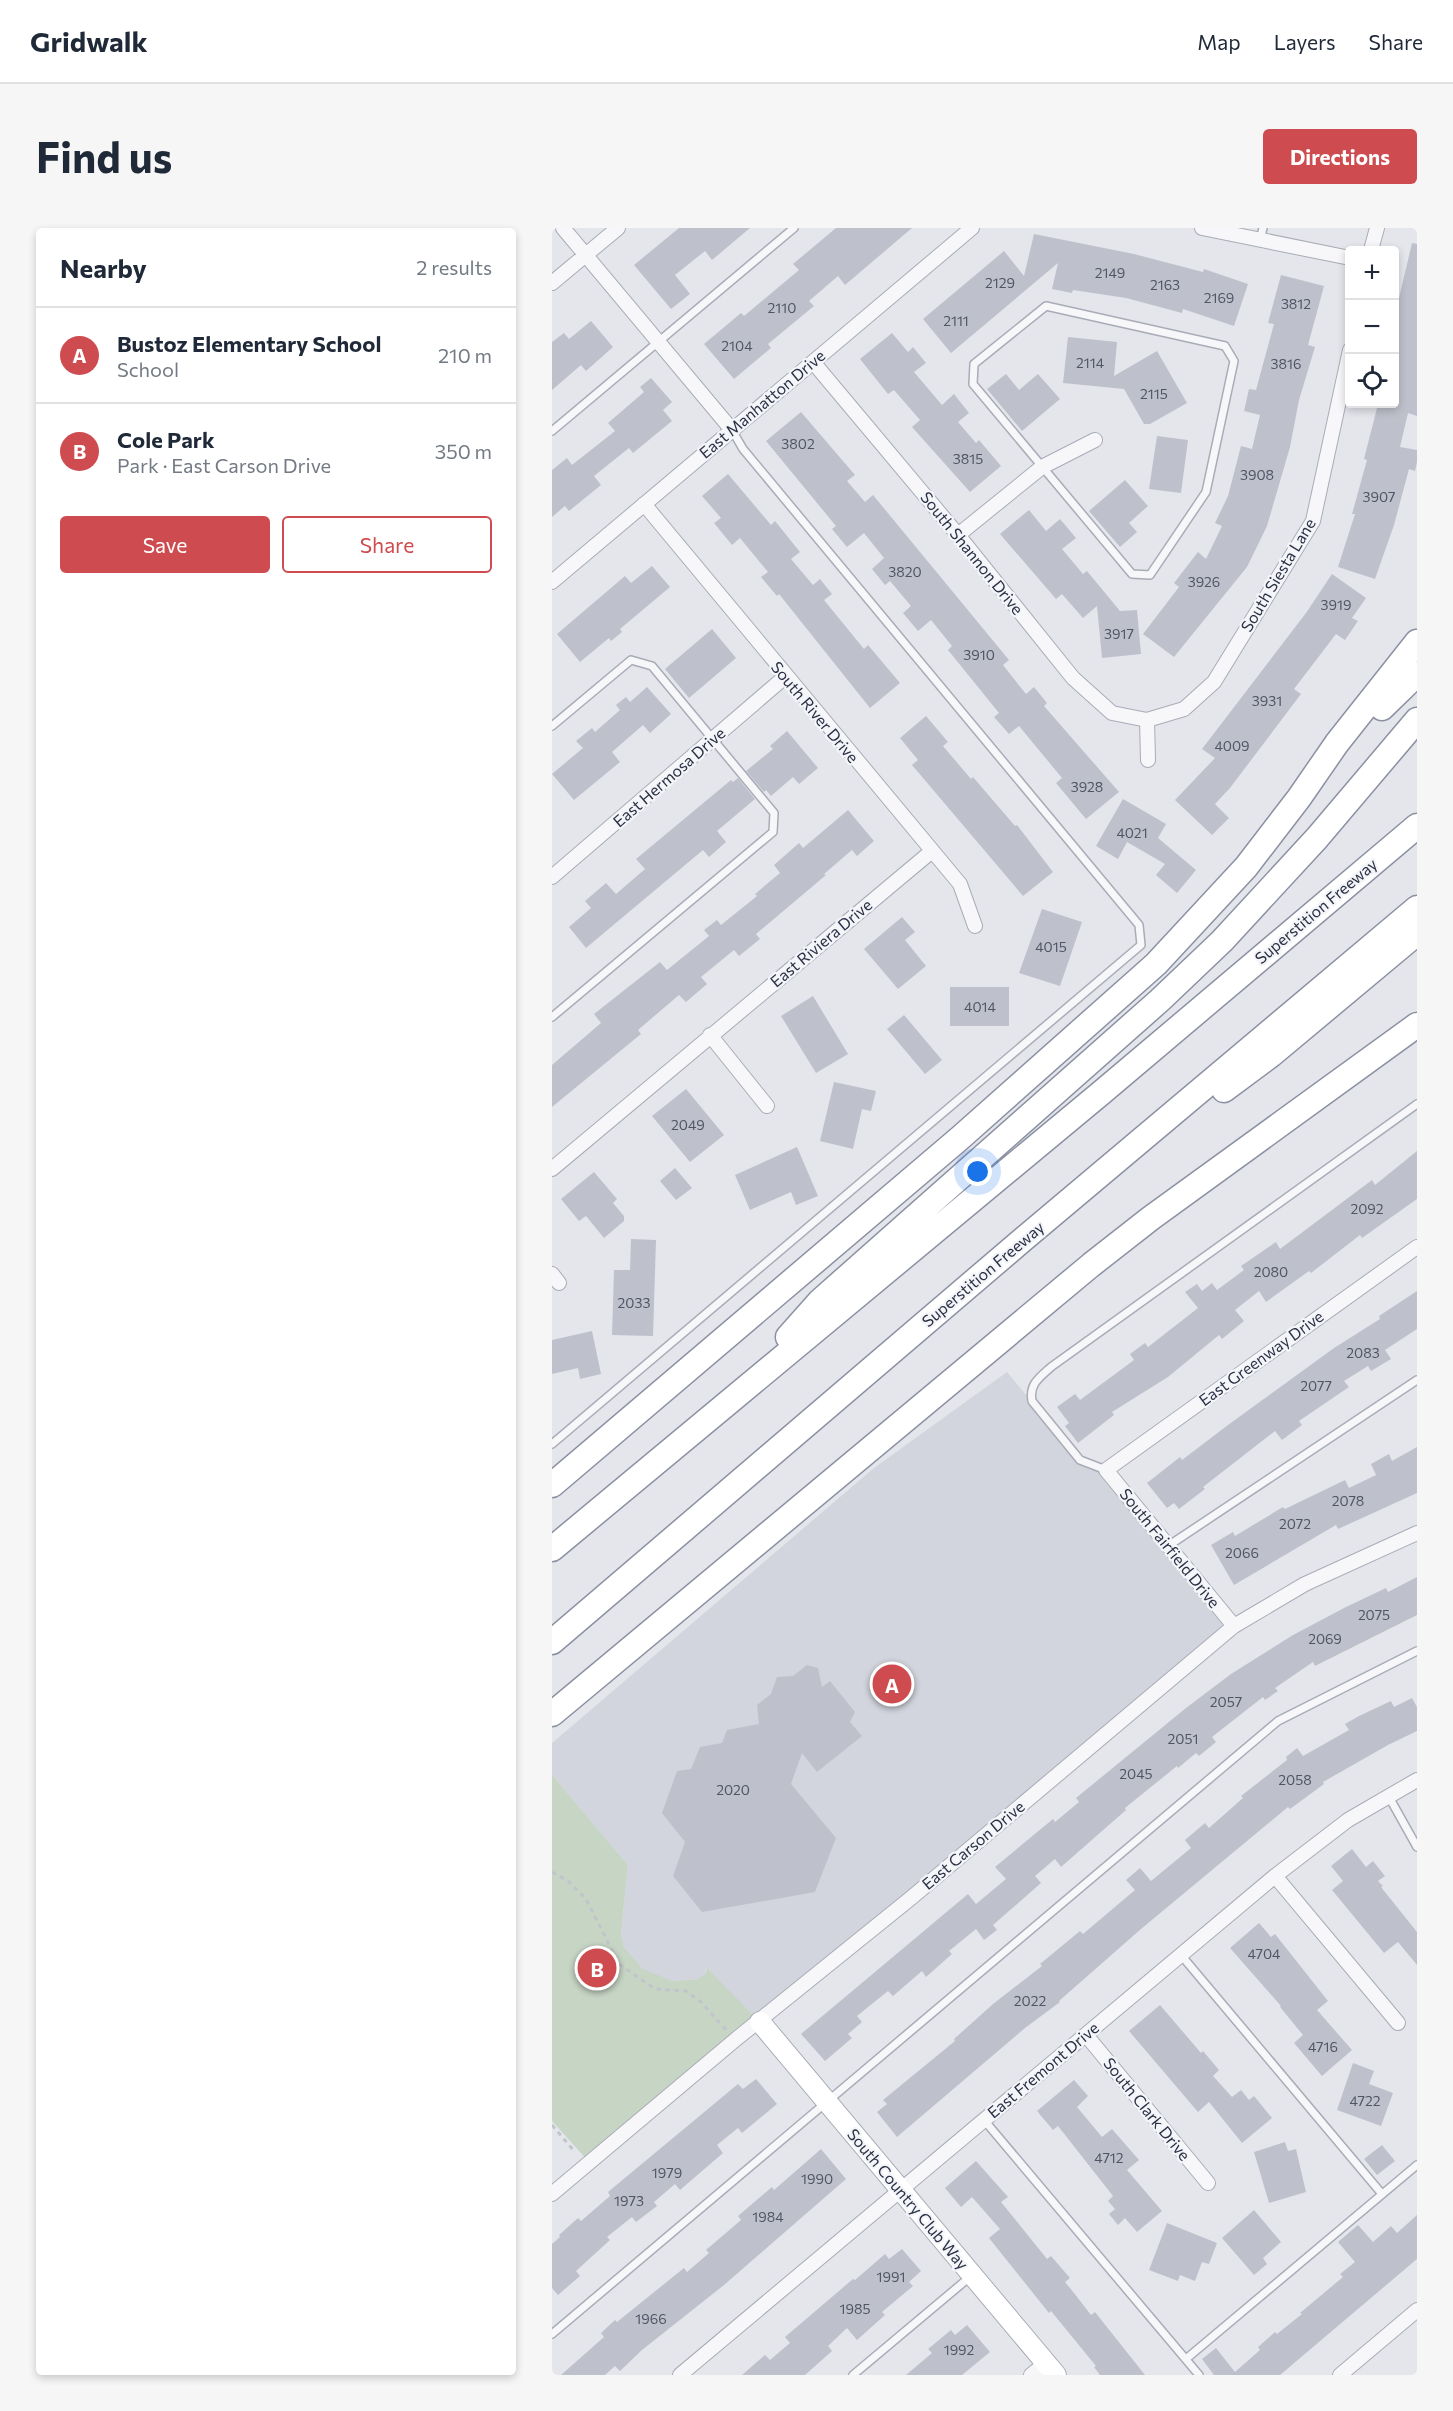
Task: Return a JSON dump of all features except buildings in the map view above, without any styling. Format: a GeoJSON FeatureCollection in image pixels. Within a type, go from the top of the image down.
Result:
{"type":"FeatureCollection","features":[{"type":"Feature","properties":{"kind":"highway"},"geometry":{"type":"LineString","coordinates":[[1299,798],[1337,743],[1417,642]]}},
{"type":"Feature","properties":{"kind":"highway"},"geometry":{"type":"LineString","coordinates":[[552,1485],[960,1138],[1156,964],[1220,896],[1299,798],[1417,674]]}},
{"type":"Feature","properties":{"kind":"highway"},"geometry":{"type":"LineString","coordinates":[[727,1403],[820,1301],[1160,1000],[1222,941],[1283,877],[1417,720]]}},
{"type":"Feature","properties":{"kind":"highway","name":"Superstition Freeway"},"geometry":{"type":"LineString","coordinates":[[552,1549],[1101,1093],[1417,825]]}},
{"type":"Feature","properties":{"kind":"highway","name":"Superstition Freeway"},"geometry":{"type":"LineString","coordinates":[[552,1642],[1020,1242],[1417,908]]}},
{"type":"Feature","properties":{"kind":"highway"},"geometry":{"type":"LineString","coordinates":[[1020,1242],[1271,1055],[1417,933]]}},
{"type":"Feature","properties":{"kind":"highway"},"geometry":{"type":"LineString","coordinates":[[552,1714],[1091,1264],[1417,1025]]}},
{"type":"Feature","properties":{"kind":"street"},"geometry":{"type":"LineString","coordinates":[[563,228],[732,429]]}},
{"type":"Feature","properties":{"kind":"street"},"geometry":{"type":"LineString","coordinates":[[552,283],[618,228]]}},
{"type":"Feature","properties":{"kind":"street","name":"East Manhatton Drive"},"geometry":{"type":"LineString","coordinates":[[552,582],[972,228]]}},
{"type":"Feature","properties":{"kind":"street"},"geometry":{"type":"LineString","coordinates":[[1202,228],[1262,234],[1345,257]]}},
{"type":"Feature","properties":{"kind":"street"},"geometry":{"type":"LineString","coordinates":[[1372,246],[1377,228]]}},
{"type":"Feature","properties":{"kind":"street","name":"South Siesta Lane"},"geometry":{"type":"LineString","coordinates":[[1147,720],[1185,709],[1214,682],[1313,521],[1349,354]]}},
{"type":"Feature","properties":{"kind":"street","name":"South Shannon Drive"},"geometry":{"type":"LineString","coordinates":[[813,362],[958,535],[1073,678],[1112,713],[1147,720]]}},
{"type":"Feature","properties":{"kind":"street"},"geometry":{"type":"LineString","coordinates":[[958,535],[1042,467],[1095,441]]}},
{"type":"Feature","properties":{"kind":"street","name":"South River Drive"},"geometry":{"type":"LineString","coordinates":[[644,504],[960,884],[975,926]]}},
{"type":"Feature","properties":{"kind":"street","name":"East Hermosa Drive"},"geometry":{"type":"LineString","coordinates":[[552,877],[786,676]]}},
{"type":"Feature","properties":{"kind":"street"},"geometry":{"type":"LineString","coordinates":[[1147,720],[1148,760]]}},
{"type":"Feature","properties":{"kind":"street","name":"East Riviera Drive"},"geometry":{"type":"LineString","coordinates":[[552,1169],[932,851]]}},
{"type":"Feature","properties":{"kind":"street"},"geometry":{"type":"LineString","coordinates":[[710,1035],[767,1106]]}},
{"type":"Feature","properties":{"kind":"street","name":"East Greenway Drive"},"geometry":{"type":"LineString","coordinates":[[1106,1470],[1417,1247]]}},
{"type":"Feature","properties":{"kind":"street","name":"South Fairfield Drive"},"geometry":{"type":"LineString","coordinates":[[1106,1470],[1234,1626]]}},
{"type":"Feature","properties":{"kind":"street","name":"East Carson Drive"},"geometry":{"type":"LineString","coordinates":[[552,2194],[1234,1626],[1305,1584],[1417,1533]]}},
{"type":"Feature","properties":{"kind":"street","name":"East Fremont Drive"},"geometry":{"type":"LineString","coordinates":[[680,2375],[1275,1876],[1347,1820],[1417,1780]]}},
{"type":"Feature","properties":{"kind":"street"},"geometry":{"type":"LineString","coordinates":[[1275,1876],[1398,2023]]}},
{"type":"Feature","properties":{"kind":"street","name":"South Country Club Way"},"geometry":{"type":"LineString","coordinates":[[760,2022],[972,2275],[1044,2371]]}},
{"type":"Feature","properties":{"kind":"street","name":"South Clark Drive"},"geometry":{"type":"LineString","coordinates":[[1086,2035],[1208,2183]]}},
{"type":"Feature","properties":{"kind":"street"},"geometry":{"type":"LineString","coordinates":[[1340,2375],[1417,2310]]}},
{"type":"Feature","properties":{"kind":"lane"},"geometry":{"type":"LineString","coordinates":[[552,431],[794,228]]}},
{"type":"Feature","properties":{"kind":"lane"},"geometry":{"type":"LineString","coordinates":[[1046,306],[1225,346],[1234,361],[1206,492],[1150,575],[1132,574],[1042,467],[973,384],[974,364],[1046,306]]}},
{"type":"Feature","properties":{"kind":"lane"},"geometry":{"type":"LineString","coordinates":[[552,1444],[1141,945],[1139,925],[751,458],[732,429]]}},
{"type":"Feature","properties":{"kind":"lane"},"geometry":{"type":"LineString","coordinates":[[552,726],[632,660],[652,666],[774,813],[773,832],[552,1017]]}},
{"type":"Feature","properties":{"kind":"lane"},"geometry":{"type":"LineString","coordinates":[[1106,1470],[1080,1461],[1032,1401],[1030,1391],[1034,1382],[1051,1367],[1417,1104]]}},
{"type":"Feature","properties":{"kind":"lane"},"geometry":{"type":"LineString","coordinates":[[1168,1546],[1417,1380]]}},
{"type":"Feature","properties":{"kind":"lane"},"geometry":{"type":"LineString","coordinates":[[552,2334],[1278,1721],[1417,1651]]}},
{"type":"Feature","properties":{"kind":"lane"},"geometry":{"type":"LineString","coordinates":[[1388,1796],[1417,1847]]}},
{"type":"Feature","properties":{"kind":"lane"},"geometry":{"type":"LineString","coordinates":[[1180,1955],[1382,2194]]}},
{"type":"Feature","properties":{"kind":"lane"},"geometry":{"type":"LineString","coordinates":[[984,2120],[1199,2375]]}},
{"type":"Feature","properties":{"kind":"lane"},"geometry":{"type":"LineString","coordinates":[[1186,2359],[1417,2165]]}},
{"type":"Feature","properties":{"kind":"lane"},"geometry":{"type":"LineString","coordinates":[[853,2375],[972,2275]]}},
{"type":"Feature","properties":{"kind":"path"},"geometry":{"type":"LineString","coordinates":[[552,1872],[568,1881],[586,1899],[619,1964],[655,1989],[686,1991],[701,2002],[735,2040]]}},
{"type":"Feature","properties":{"kind":"path"},"geometry":{"type":"LineString","coordinates":[[552,2125],[575,2152]]}},
{"type":"Feature","properties":{"kind":"shaded area"},"geometry":{"type":"Polygon","coordinates":[[[1007,1372],[1080,1460],[1106,1470],[1234,1626],[760,2022],[706,1968],[705,1974],[698,1979],[672,1981],[656,1977],[643,1969],[624,1947],[621,1934],[628,1865],[552,1775],[552,1743],[874,1468],[1007,1372]]]}},
{"type":"Feature","properties":{"kind":"green space"},"geometry":{"type":"Polygon","coordinates":[[[552,1775],[628,1865],[621,1934],[624,1947],[643,1969],[672,1981],[698,1979],[705,1974],[707,1968],[760,2022],[589,2162],[552,2121],[552,1775]]]}},
{"type":"Feature","properties":{"kind":"place","name":"Bustoz Elementary School"},"geometry":{"type":"Point","coordinates":[892,1684]}},
{"type":"Feature","properties":{"kind":"place","name":"Cole Park"},"geometry":{"type":"Point","coordinates":[597,1968]}}]}
